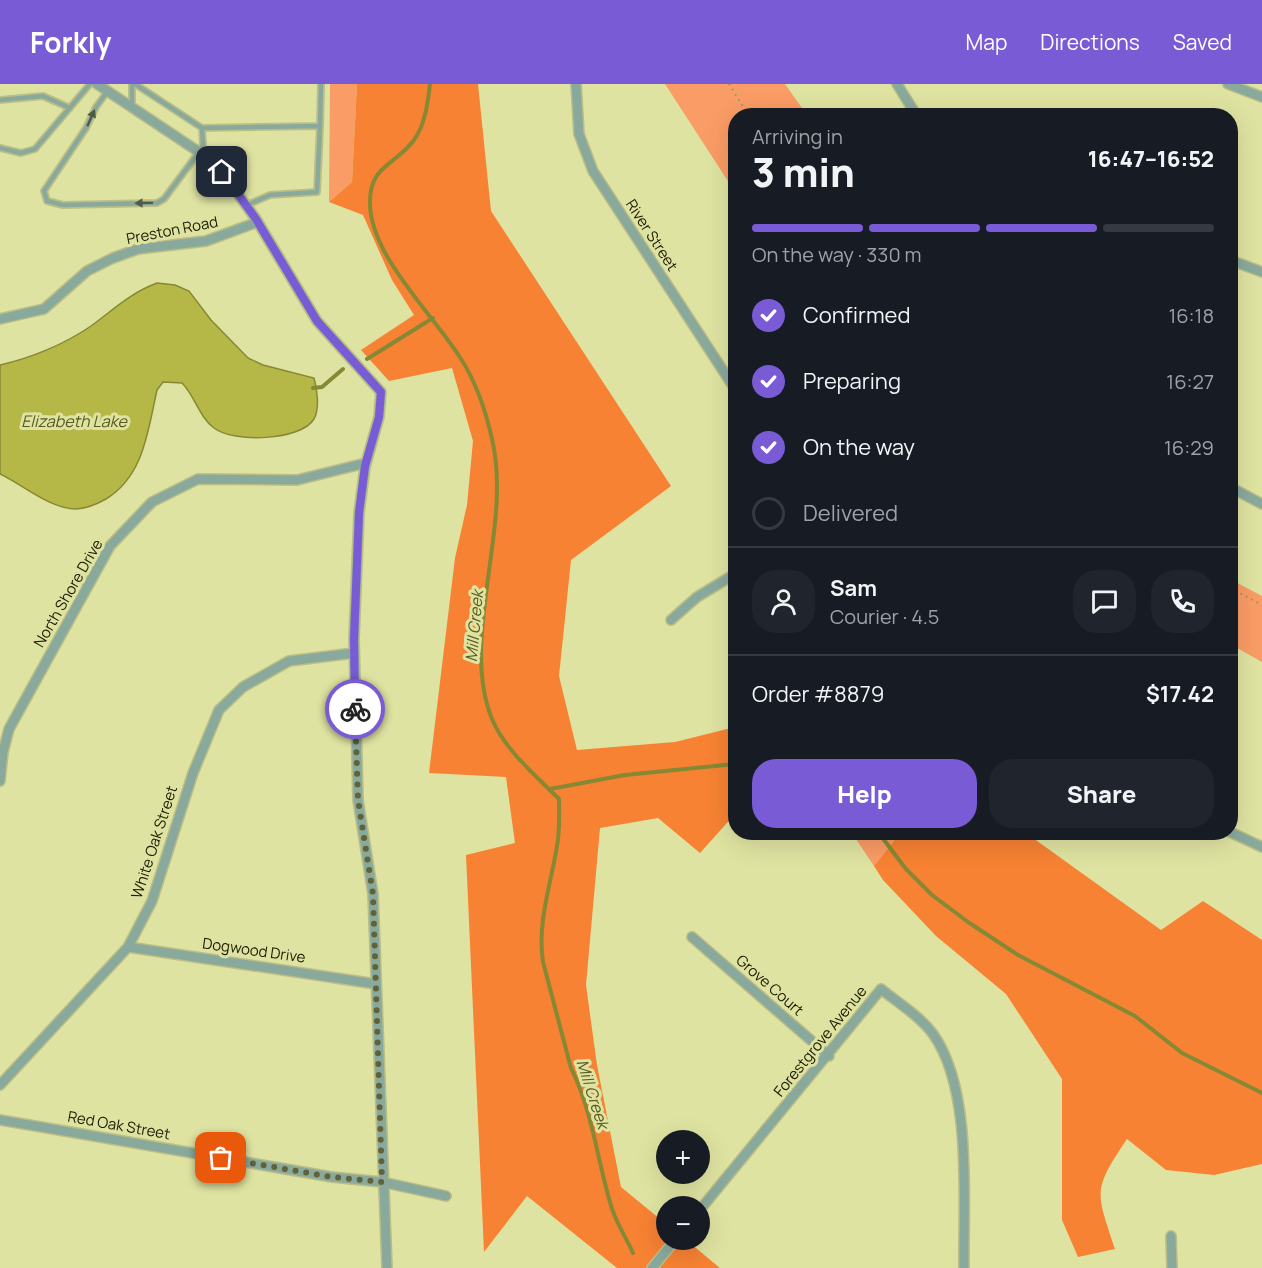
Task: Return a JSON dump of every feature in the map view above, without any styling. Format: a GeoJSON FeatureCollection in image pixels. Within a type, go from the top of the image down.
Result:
{"type":"FeatureCollection","features":[{"type":"Feature","properties":{"kind":"street"},"geometry":{"type":"LineString","coordinates":[[97,84],[199,152],[222,172],[258,222],[317,321],[381,392],[379,417],[366,463],[359,513],[354,652],[358,800],[373,894],[387,1268]]}},
{"type":"Feature","properties":{"kind":"street","name":"River Street"},"geometry":{"type":"LineString","coordinates":[[576,84],[579,134],[593,171],[728,378]]}},
{"type":"Feature","properties":{"kind":"street"},"geometry":{"type":"LineString","coordinates":[[1228,84],[1262,97]]}},
{"type":"Feature","properties":{"kind":"street"},"geometry":{"type":"LineString","coordinates":[[899,85],[912,108]]}},
{"type":"Feature","properties":{"kind":"street","name":"Preston Road"},"geometry":{"type":"LineString","coordinates":[[0,320],[44,309],[87,271],[113,258],[138,249],[206,241],[258,222]]}},
{"type":"Feature","properties":{"kind":"street"},"geometry":{"type":"LineString","coordinates":[[1238,263],[1262,272]]}},
{"type":"Feature","properties":{"kind":"street","name":"North Shore Drive"},"geometry":{"type":"LineString","coordinates":[[0,781],[3,752],[9,729],[111,546],[152,502],[198,479],[297,480],[366,463]]}},
{"type":"Feature","properties":{"kind":"street"},"geometry":{"type":"LineString","coordinates":[[1238,491],[1262,504]]}},
{"type":"Feature","properties":{"kind":"street"},"geometry":{"type":"LineString","coordinates":[[671,620],[697,597],[728,578]]}},
{"type":"Feature","properties":{"kind":"street","name":"White Oak Street"},"geometry":{"type":"LineString","coordinates":[[0,1084],[128,947],[152,901],[193,773],[219,710],[243,687],[289,661],[354,652]]}},
{"type":"Feature","properties":{"kind":"street"},"geometry":{"type":"LineString","coordinates":[[1238,836],[1262,847]]}},
{"type":"Feature","properties":{"kind":"street","name":"Grove Court"},"geometry":{"type":"LineString","coordinates":[[692,938],[829,1056]]}},
{"type":"Feature","properties":{"kind":"street","name":"Dogwood Drive"},"geometry":{"type":"LineString","coordinates":[[128,947],[376,984]]}},
{"type":"Feature","properties":{"kind":"street","name":"Forestgrove Avenue"},"geometry":{"type":"LineString","coordinates":[[710,1198],[829,1056],[881,989],[933,1033],[951,1068],[961,1118],[964,1268]]}},
{"type":"Feature","properties":{"kind":"street","name":"Red Oak Street"},"geometry":{"type":"LineString","coordinates":[[0,1120],[332,1177],[382,1182],[446,1196]]}},
{"type":"Feature","properties":{"kind":"street"},"geometry":{"type":"LineString","coordinates":[[1171,1236],[1172,1268]]}},
{"type":"Feature","properties":{"kind":"street"},"geometry":{"type":"LineString","coordinates":[[652,1268],[667,1250]]}},
{"type":"Feature","properties":{"kind":"lane"},"geometry":{"type":"LineString","coordinates":[[0,148],[21,153],[35,148],[90,84]]}},
{"type":"Feature","properties":{"kind":"lane"},"geometry":{"type":"LineString","coordinates":[[132,107],[133,84]]}},
{"type":"Feature","properties":{"kind":"lane"},"geometry":{"type":"LineString","coordinates":[[133,84],[202,128],[320,126]]}},
{"type":"Feature","properties":{"kind":"lane"},"geometry":{"type":"LineString","coordinates":[[246,205],[270,195],[317,192],[321,84]]}},
{"type":"Feature","properties":{"kind":"lane"},"geometry":{"type":"LineString","coordinates":[[107,91],[86,128],[44,191],[47,201],[63,205],[157,203],[164,200],[203,145],[202,128]]}},
{"type":"Feature","properties":{"kind":"lane"},"geometry":{"type":"LineString","coordinates":[[0,100],[44,96],[70,108]]}},
{"type":"Feature","properties":{"kind":"path"},"geometry":{"type":"LineString","coordinates":[[729,84],[744,108]]}},
{"type":"Feature","properties":{"kind":"path"},"geometry":{"type":"LineString","coordinates":[[1238,592],[1262,605]]}},
{"type":"Feature","properties":{"kind":"shaded area"},"geometry":{"type":"Polygon","coordinates":[[[330,84],[357,84],[352,182],[329,202],[330,84]]]}},
{"type":"Feature","properties":{"kind":"shaded area"},"geometry":{"type":"Polygon","coordinates":[[[357,84],[478,84],[491,211],[671,486],[571,560],[559,676],[577,750],[675,742],[728,729],[728,822],[700,853],[658,818],[600,828],[586,985],[597,1065],[621,1187],[656,1216],[656,1250],[698,1250],[720,1268],[617,1268],[527,1196],[484,1252],[466,855],[515,843],[506,777],[429,773],[455,558],[467,505],[473,441],[452,368],[389,381],[361,350],[414,315],[392,280],[363,215],[329,202],[352,182],[357,84]]]}},
{"type":"Feature","properties":{"kind":"shaded area"},"geometry":{"type":"Polygon","coordinates":[[[665,84],[785,84],[802,108],[728,108],[728,181],[665,84]]]}},
{"type":"Feature","properties":{"kind":"shaded area"},"geometry":{"type":"Polygon","coordinates":[[[1238,583],[1262,596],[1262,662],[1238,648],[1238,583]]]}},
{"type":"Feature","properties":{"kind":"shaded area"},"geometry":{"type":"Polygon","coordinates":[[[857,840],[894,840],[874,866],[857,840]]]}},
{"type":"Feature","properties":{"kind":"shaded area"},"geometry":{"type":"Polygon","coordinates":[[[894,840],[1036,840],[1161,930],[1203,901],[1262,940],[1262,1164],[1214,1175],[1166,1170],[1127,1139],[1108,1170],[1101,1192],[1104,1215],[1115,1249],[1078,1257],[1062,1220],[1062,1079],[1006,994],[936,936],[883,880],[874,866],[894,840]]]}},
{"type":"Feature","properties":{"kind":"water","name":"Elizabeth Lake"},"geometry":{"type":"Polygon","coordinates":[[[157,283],[175,285],[189,291],[211,320],[248,358],[263,365],[314,378],[317,404],[314,419],[296,432],[282,435],[251,438],[223,433],[209,423],[182,383],[163,382],[157,390],[147,436],[136,465],[129,478],[106,499],[83,508],[65,508],[0,474],[0,365],[36,354],[70,339],[130,297],[157,283]]]}},
{"type":"Feature","properties":{"kind":"waterway","name":"Mill Creek"},"geometry":{"type":"LineString","coordinates":[[430,84],[425,113],[418,134],[407,149],[378,173],[374,181],[370,204],[373,224],[392,265],[466,368],[480,398],[490,429],[497,473],[493,545],[483,618],[481,653],[483,687],[492,719],[505,741],[522,762],[559,799],[558,840],[543,918],[543,962],[571,1068],[589,1117],[612,1209],[633,1253]]}},
{"type":"Feature","properties":{"kind":"waterway"},"geometry":{"type":"LineString","coordinates":[[367,359],[433,318]]}},
{"type":"Feature","properties":{"kind":"waterway"},"geometry":{"type":"LineString","coordinates":[[313,388],[322,387],[343,369]]}},
{"type":"Feature","properties":{"kind":"waterway"},"geometry":{"type":"LineString","coordinates":[[550,789],[625,775],[728,765]]}},
{"type":"Feature","properties":{"kind":"waterway"},"geometry":{"type":"LineString","coordinates":[[884,840],[906,869],[932,895],[968,922],[1018,955],[1135,1016],[1182,1053],[1262,1093]]}},
{"type":"Feature","properties":{"kind":"way so far"},"geometry":{"type":"LineString","coordinates":[[221,1158],[332,1177],[382,1182],[373,894],[358,800],[355,709]]}},
{"type":"Feature","properties":{"kind":"route"},"geometry":{"type":"LineString","coordinates":[[222,172],[256,219],[317,321],[381,392],[382,402],[365,466],[359,513],[354,639],[355,709]]}}]}
